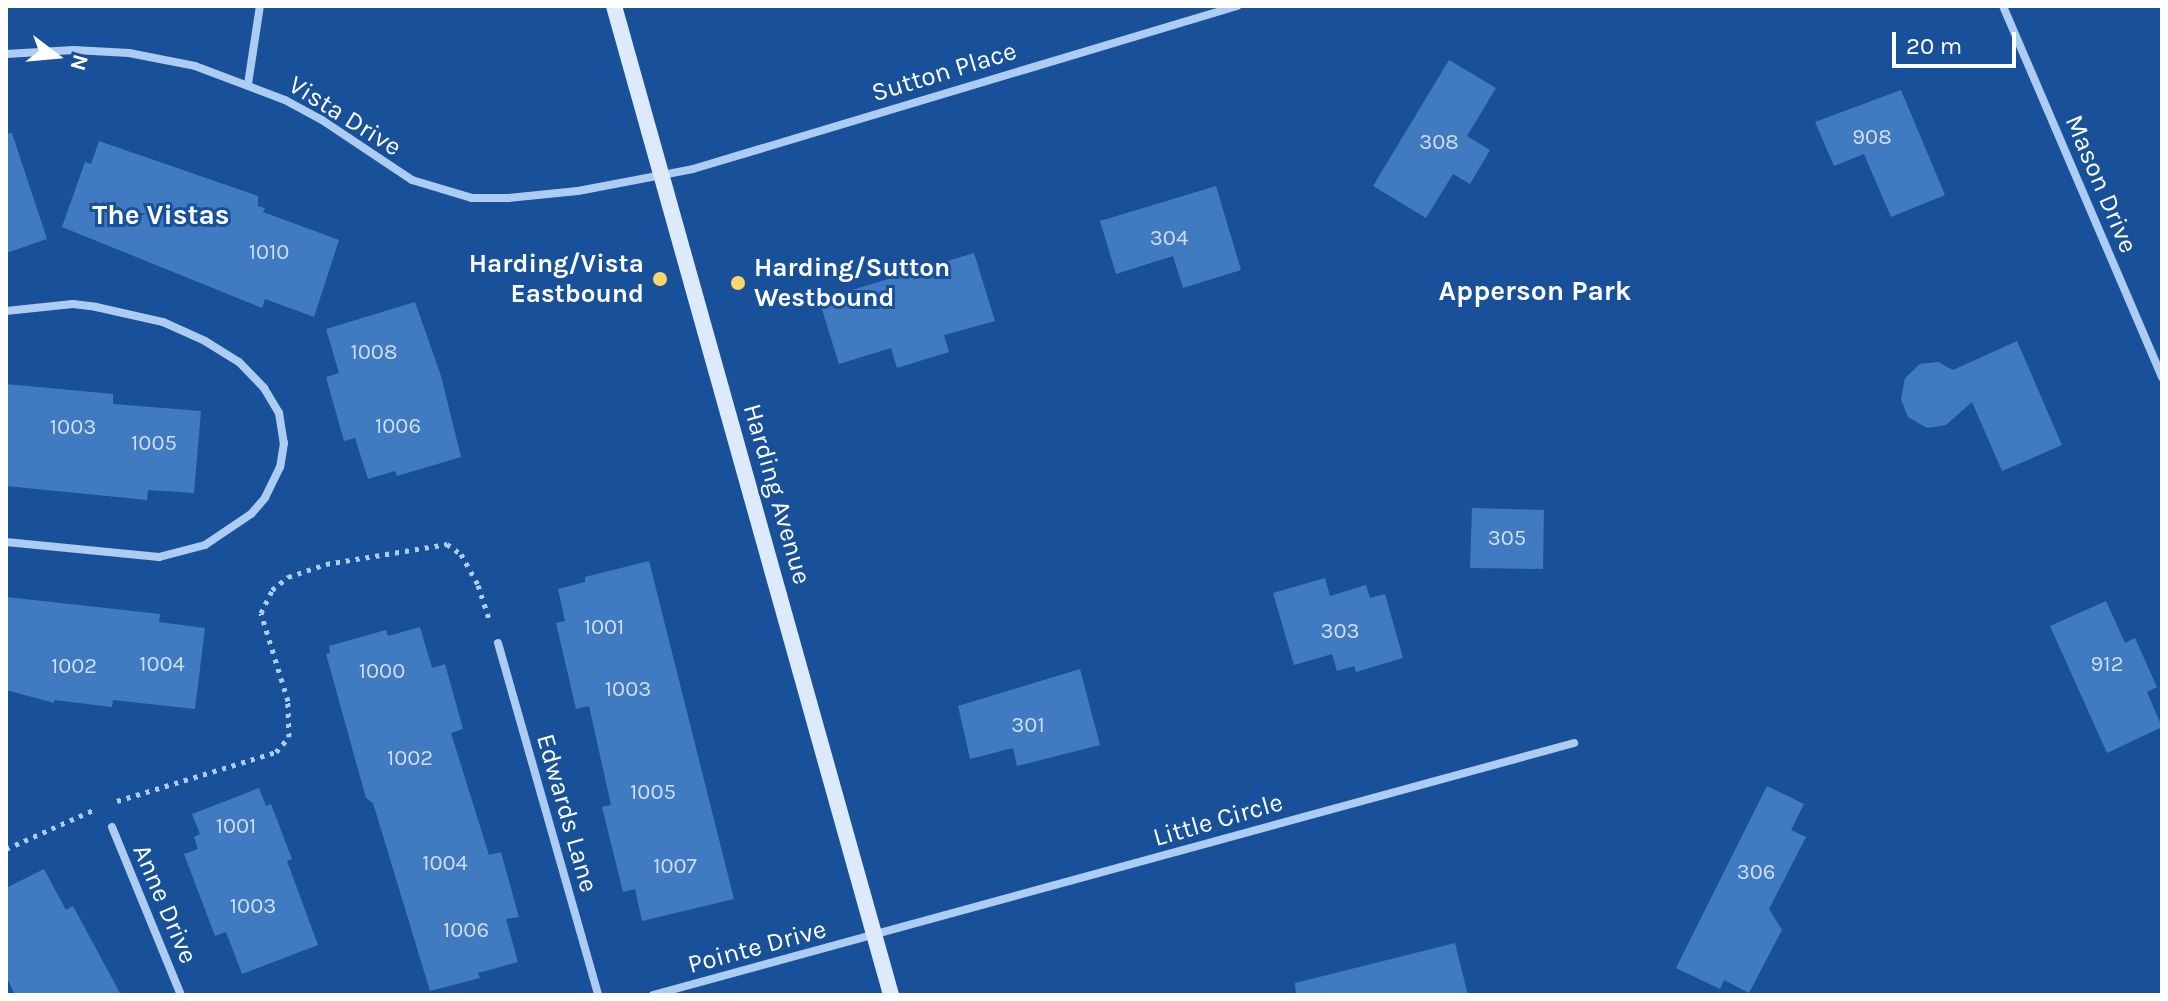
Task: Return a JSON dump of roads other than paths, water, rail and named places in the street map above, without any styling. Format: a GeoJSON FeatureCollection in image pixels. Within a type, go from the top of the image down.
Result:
{"type":"FeatureCollection","features":[{"type":"Feature","properties":{"kind":"main road","name":"Harding Avenue"},"geometry":{"type":"LineString","coordinates":[[614,6],[692,292],[754,498],[872,937],[891,995]]}},
{"type":"Feature","properties":{"kind":"street"},"geometry":{"type":"LineString","coordinates":[[248,84],[260,6]]}},
{"type":"Feature","properties":{"kind":"street","name":"Sutton Place"},"geometry":{"type":"LineString","coordinates":[[662,176],[807,137],[873,113],[1237,6]]}},
{"type":"Feature","properties":{"kind":"street","name":"Mason Drive"},"geometry":{"type":"LineString","coordinates":[[2003,6],[2162,377]]}},
{"type":"Feature","properties":{"kind":"street","name":"Vista Drive"},"geometry":{"type":"LineString","coordinates":[[6,54],[74,50],[129,53],[195,66],[248,84],[322,120],[412,180],[472,198],[578,191],[662,176]]}},
{"type":"Feature","properties":{"kind":"street"},"geometry":{"type":"LineString","coordinates":[[6,311],[73,304],[96,307],[163,322],[205,341],[239,362],[264,388],[279,413],[284,443],[280,467],[265,498],[251,514],[205,545],[159,557],[6,542]]}},
{"type":"Feature","properties":{"kind":"street","name":"Edwards Lane"},"geometry":{"type":"LineString","coordinates":[[498,643],[598,995]]}},
{"type":"Feature","properties":{"kind":"street","name":"Little Circle"},"geometry":{"type":"LineString","coordinates":[[872,937],[1035,889],[1574,743]]}},
{"type":"Feature","properties":{"kind":"street","name":"Anne Drive"},"geometry":{"type":"LineString","coordinates":[[112,827],[181,995]]}},
{"type":"Feature","properties":{"kind":"street","name":"Pointe Drive"},"geometry":{"type":"LineString","coordinates":[[653,995],[872,937]]}},
{"type":"Feature","properties":{"kind":"place","name":"Harding/Vista Eastbound"},"geometry":{"type":"Point","coordinates":[660,279]}},
{"type":"Feature","properties":{"kind":"place","name":"Harding/Sutton Westbound"},"geometry":{"type":"Point","coordinates":[738,283]}},
{"type":"Feature","properties":{"kind":"district","name":"The Vistas"},"geometry":{"type":"Point","coordinates":[161,215]}},
{"type":"Feature","properties":{"kind":"district","name":"Apperson Park"},"geometry":{"type":"Point","coordinates":[1535,291]}}]}
